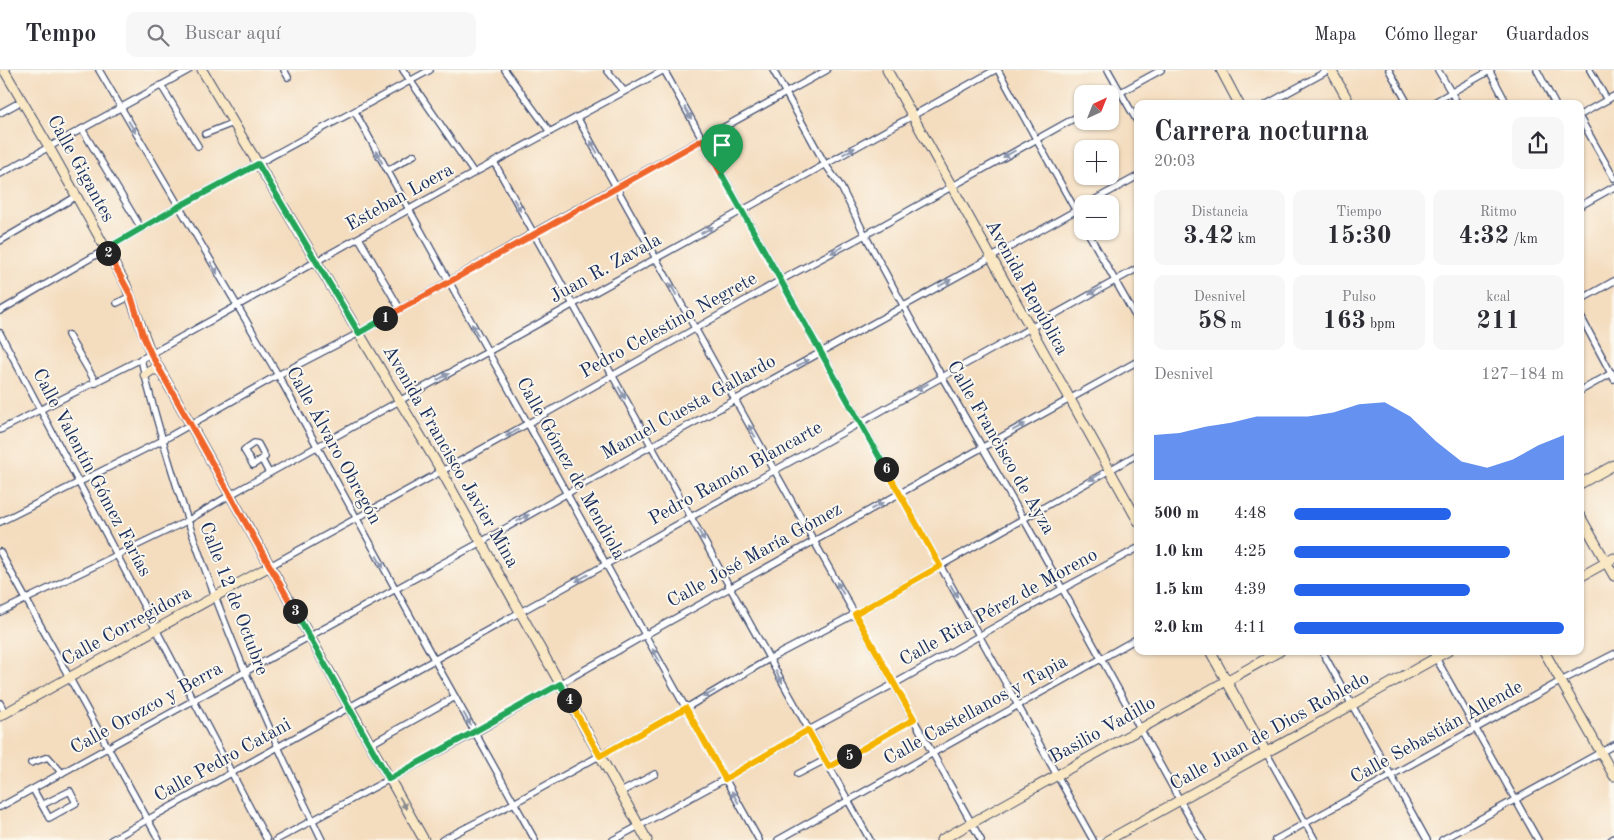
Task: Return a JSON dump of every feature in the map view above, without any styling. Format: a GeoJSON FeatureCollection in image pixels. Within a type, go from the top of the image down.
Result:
{"type":"FeatureCollection","features":[{"type":"Feature","properties":{"kind":"street","name":"Calle Gigantes"},"geometry":{"type":"LineString","coordinates":[[4,70],[77,196],[131,296],[151,354],[310,637],[368,745],[424,840]]}},
{"type":"Feature","properties":{"kind":"street","name":"Calle Álvaro Obregón"},"geometry":{"type":"LineString","coordinates":[[99,70],[278,375],[395,590],[535,840]]}},
{"type":"Feature","properties":{"kind":"street"},"geometry":{"type":"LineString","coordinates":[[0,174],[189,70]]}},
{"type":"Feature","properties":{"kind":"street","name":"Avenida Francisco Javier Mina"},"geometry":{"type":"LineString","coordinates":[[202,70],[442,472],[647,840]]}},
{"type":"Feature","properties":{"kind":"street"},"geometry":{"type":"LineString","coordinates":[[284,70],[288,77]]}},
{"type":"Feature","properties":{"kind":"street"},"geometry":{"type":"LineString","coordinates":[[403,70],[474,173]]}},
{"type":"Feature","properties":{"kind":"street"},"geometry":{"type":"LineString","coordinates":[[0,311],[178,207],[430,70]]}},
{"type":"Feature","properties":{"kind":"street"},"geometry":{"type":"LineString","coordinates":[[505,70],[550,132]]}},
{"type":"Feature","properties":{"kind":"street"},"geometry":{"type":"LineString","coordinates":[[607,70],[624,91]]}},
{"type":"Feature","properties":{"kind":"street"},"geometry":{"type":"LineString","coordinates":[[664,70],[1093,840]]}},
{"type":"Feature","properties":{"kind":"street","name":"Esteban Loera"},"geometry":{"type":"LineString","coordinates":[[0,430],[151,354],[474,173],[664,70]]}},
{"type":"Feature","properties":{"kind":"street","name":"Calle Francisco de Ayza"},"geometry":{"type":"LineString","coordinates":[[773,70],[825,164],[840,185],[942,377],[1023,518],[1202,840]]}},
{"type":"Feature","properties":{"kind":"street"},"geometry":{"type":"LineString","coordinates":[[0,522],[191,425],[278,375],[359,333],[827,70]]}},
{"type":"Feature","properties":{"kind":"street","name":"Avenida República"},"geometry":{"type":"LineString","coordinates":[[887,70],[1134,514]]}},
{"type":"Feature","properties":{"kind":"street"},"geometry":{"type":"LineString","coordinates":[[996,70],[1074,206]]}},
{"type":"Feature","properties":{"kind":"street","name":"Juan R. Zavala"},"geometry":{"type":"LineString","coordinates":[[0,612],[187,521],[317,446],[996,70]]}},
{"type":"Feature","properties":{"kind":"street"},"geometry":{"type":"LineString","coordinates":[[1108,70],[1134,116]]}},
{"type":"Feature","properties":{"kind":"street"},"geometry":{"type":"LineString","coordinates":[[1121,92],[1161,70]]}},
{"type":"Feature","properties":{"kind":"street"},"geometry":{"type":"LineString","coordinates":[[1221,70],[1238,100]]}},
{"type":"Feature","properties":{"kind":"street"},"geometry":{"type":"LineString","coordinates":[[1274,100],[1330,70],[1348,100]]}},
{"type":"Feature","properties":{"kind":"street"},"geometry":{"type":"LineString","coordinates":[[1389,70],[1406,100]]}},
{"type":"Feature","properties":{"kind":"street"},"geometry":{"type":"LineString","coordinates":[[1438,70],[1456,100]]}},
{"type":"Feature","properties":{"kind":"street"},"geometry":{"type":"LineString","coordinates":[[1437,100],[1490,70],[1505,100]]}},
{"type":"Feature","properties":{"kind":"street"},"geometry":{"type":"LineString","coordinates":[[1537,70],[1553,100]]}},
{"type":"Feature","properties":{"kind":"street"},"geometry":{"type":"LineString","coordinates":[[1590,70],[1606,100]]}},
{"type":"Feature","properties":{"kind":"street"},"geometry":{"type":"LineString","coordinates":[[161,86],[198,146]]}},
{"type":"Feature","properties":{"kind":"street"},"geometry":{"type":"LineString","coordinates":[[1584,114],[1614,96]]}},
{"type":"Feature","properties":{"kind":"street"},"geometry":{"type":"LineString","coordinates":[[0,113],[22,101]]}},
{"type":"Feature","properties":{"kind":"street","name":"Calle Gómez de Mendiola"},"geometry":{"type":"LineString","coordinates":[[355,112],[759,840]]}},
{"type":"Feature","properties":{"kind":"street"},"geometry":{"type":"LineString","coordinates":[[577,117],[981,840]]}},
{"type":"Feature","properties":{"kind":"street","name":"Pedro Celestino Negrete"},"geometry":{"type":"LineString","coordinates":[[270,566],[442,472],[612,375],[1074,118]]}},
{"type":"Feature","properties":{"kind":"street"},"geometry":{"type":"LineString","coordinates":[[205,134],[233,123]]}},
{"type":"Feature","properties":{"kind":"street"},"geometry":{"type":"LineString","coordinates":[[1584,123],[1614,178]]}},
{"type":"Feature","properties":{"kind":"street"},"geometry":{"type":"LineString","coordinates":[[82,129],[141,228]]}},
{"type":"Feature","properties":{"kind":"street"},"geometry":{"type":"LineString","coordinates":[[387,171],[414,155]]}},
{"type":"Feature","properties":{"kind":"street"},"geometry":{"type":"LineString","coordinates":[[494,162],[870,840]]}},
{"type":"Feature","properties":{"kind":"street"},"geometry":{"type":"LineString","coordinates":[[1104,195],[1134,178]]}},
{"type":"Feature","properties":{"kind":"street"},"geometry":{"type":"LineString","coordinates":[[1584,204],[1614,187]]}},
{"type":"Feature","properties":{"kind":"street"},"geometry":{"type":"LineString","coordinates":[[0,241],[77,196]]}},
{"type":"Feature","properties":{"kind":"street","name":"Manuel Cuesta Gallardo"},"geometry":{"type":"LineString","coordinates":[[310,637],[1074,211]]}},
{"type":"Feature","properties":{"kind":"street"},"geometry":{"type":"LineString","coordinates":[[359,238],[400,309]]}},
{"type":"Feature","properties":{"kind":"street"},"geometry":{"type":"LineString","coordinates":[[1093,240],[1134,314]]}},
{"type":"Feature","properties":{"kind":"street","name":"Pedro Ramón Blancarte"},"geometry":{"type":"LineString","coordinates":[[349,708],[1134,270]]}},
{"type":"Feature","properties":{"kind":"street"},"geometry":{"type":"LineString","coordinates":[[1584,298],[1614,281]]}},
{"type":"Feature","properties":{"kind":"street"},"geometry":{"type":"LineString","coordinates":[[117,302],[131,296]]}},
{"type":"Feature","properties":{"kind":"street"},"geometry":{"type":"LineString","coordinates":[[1584,321],[1613,375],[1584,389]]}},
{"type":"Feature","properties":{"kind":"street","name":"Calle Valentín Gómez Farías"},"geometry":{"type":"LineString","coordinates":[[0,334],[267,840]]}},
{"type":"Feature","properties":{"kind":"street"},"geometry":{"type":"LineString","coordinates":[[68,335],[96,383]]}},
{"type":"Feature","properties":{"kind":"street","name":"Calle 12 de Octubre"},"geometry":{"type":"LineString","coordinates":[[141,359],[187,521],[214,597],[278,748],[322,840]]}},
{"type":"Feature","properties":{"kind":"street","name":"Calle José María Gómez"},"geometry":{"type":"LineString","coordinates":[[276,840],[475,733],[645,635],[1134,363]]}},
{"type":"Feature","properties":{"kind":"street"},"geometry":{"type":"LineString","coordinates":[[145,376],[152,370],[160,370]]}},
{"type":"Feature","properties":{"kind":"street"},"geometry":{"type":"LineString","coordinates":[[442,840],[600,756],[769,659],[855,614],[1134,456]]}},
{"type":"Feature","properties":{"kind":"street"},"geometry":{"type":"LineString","coordinates":[[262,460],[269,473]]}},
{"type":"Feature","properties":{"kind":"street"},"geometry":{"type":"LineString","coordinates":[[1584,482],[1614,465]]}},
{"type":"Feature","properties":{"kind":"street"},"geometry":{"type":"LineString","coordinates":[[1584,522],[1610,560],[1614,576]]}},
{"type":"Feature","properties":{"kind":"street","name":"Calle Rita Pérez de Moreno"},"geometry":{"type":"LineString","coordinates":[[613,840],[1134,550]]}},
{"type":"Feature","properties":{"kind":"street"},"geometry":{"type":"LineString","coordinates":[[0,552],[159,840]]}},
{"type":"Feature","properties":{"kind":"street"},"geometry":{"type":"LineString","coordinates":[[1584,575],[1610,560]]}},
{"type":"Feature","properties":{"kind":"street","name":"Calle Corregidora"},"geometry":{"type":"LineString","coordinates":[[3,715],[270,566]]}},
{"type":"Feature","properties":{"kind":"street","name":"Calle Orozco y Berra"},"geometry":{"type":"LineString","coordinates":[[0,807],[310,637]]}},
{"type":"Feature","properties":{"kind":"street","name":"Calle Castellanos y Tapia"},"geometry":{"type":"LineString","coordinates":[[778,840],[1134,640]]}},
{"type":"Feature","properties":{"kind":"street","name":"Calle Sebastián Allende"},"geometry":{"type":"LineString","coordinates":[[1275,840],[1561,681],[1614,654]]}},
{"type":"Feature","properties":{"kind":"street"},"geometry":{"type":"LineString","coordinates":[[1212,655],[1315,840]]}},
{"type":"Feature","properties":{"kind":"street","name":"Basilio Vadillo"},"geometry":{"type":"LineString","coordinates":[[941,840],[1273,655]]}},
{"type":"Feature","properties":{"kind":"street"},"geometry":{"type":"LineString","coordinates":[[1324,655],[1428,840]]}},
{"type":"Feature","properties":{"kind":"street"},"geometry":{"type":"LineString","coordinates":[[1434,655],[1538,840]]}},
{"type":"Feature","properties":{"kind":"street","name":"Calle Juan de Dios Robledo"},"geometry":{"type":"LineString","coordinates":[[1108,840],[1267,754],[1434,655]]}},
{"type":"Feature","properties":{"kind":"street"},"geometry":{"type":"LineString","coordinates":[[1546,655],[1614,776]]}},
{"type":"Feature","properties":{"kind":"street"},"geometry":{"type":"LineString","coordinates":[[368,745],[455,697]]}},
{"type":"Feature","properties":{"kind":"street"},"geometry":{"type":"LineString","coordinates":[[0,703],[3,715]]}},
{"type":"Feature","properties":{"kind":"street","name":"Calle Pedro Catani"},"geometry":{"type":"LineString","coordinates":[[111,840],[349,708]]}},
{"type":"Feature","properties":{"kind":"street"},"geometry":{"type":"LineString","coordinates":[[829,767],[914,719]]}},
{"type":"Feature","properties":{"kind":"street"},"geometry":{"type":"LineString","coordinates":[[1442,840],[1614,745]]}},
{"type":"Feature","properties":{"kind":"street"},"geometry":{"type":"LineString","coordinates":[[31,763],[48,757],[62,773]]}},
{"type":"Feature","properties":{"kind":"street"},"geometry":{"type":"LineString","coordinates":[[798,774],[825,760]]}},
{"type":"Feature","properties":{"kind":"street"},"geometry":{"type":"LineString","coordinates":[[621,792],[655,774]]}},
{"type":"Feature","properties":{"kind":"street"},"geometry":{"type":"LineString","coordinates":[[33,789],[50,818],[76,803],[70,791],[42,804]]}},
{"type":"Feature","properties":{"kind":"route"},"geometry":{"type":"LineString","coordinates":[[702,140],[722,175],[940,566],[855,614],[914,719],[829,767],[808,730],[725,779],[686,708],[600,756],[560,684],[475,733],[389,779],[151,354],[131,296],[106,249],[178,207],[258,164],[359,333],[702,140]]}}]}
